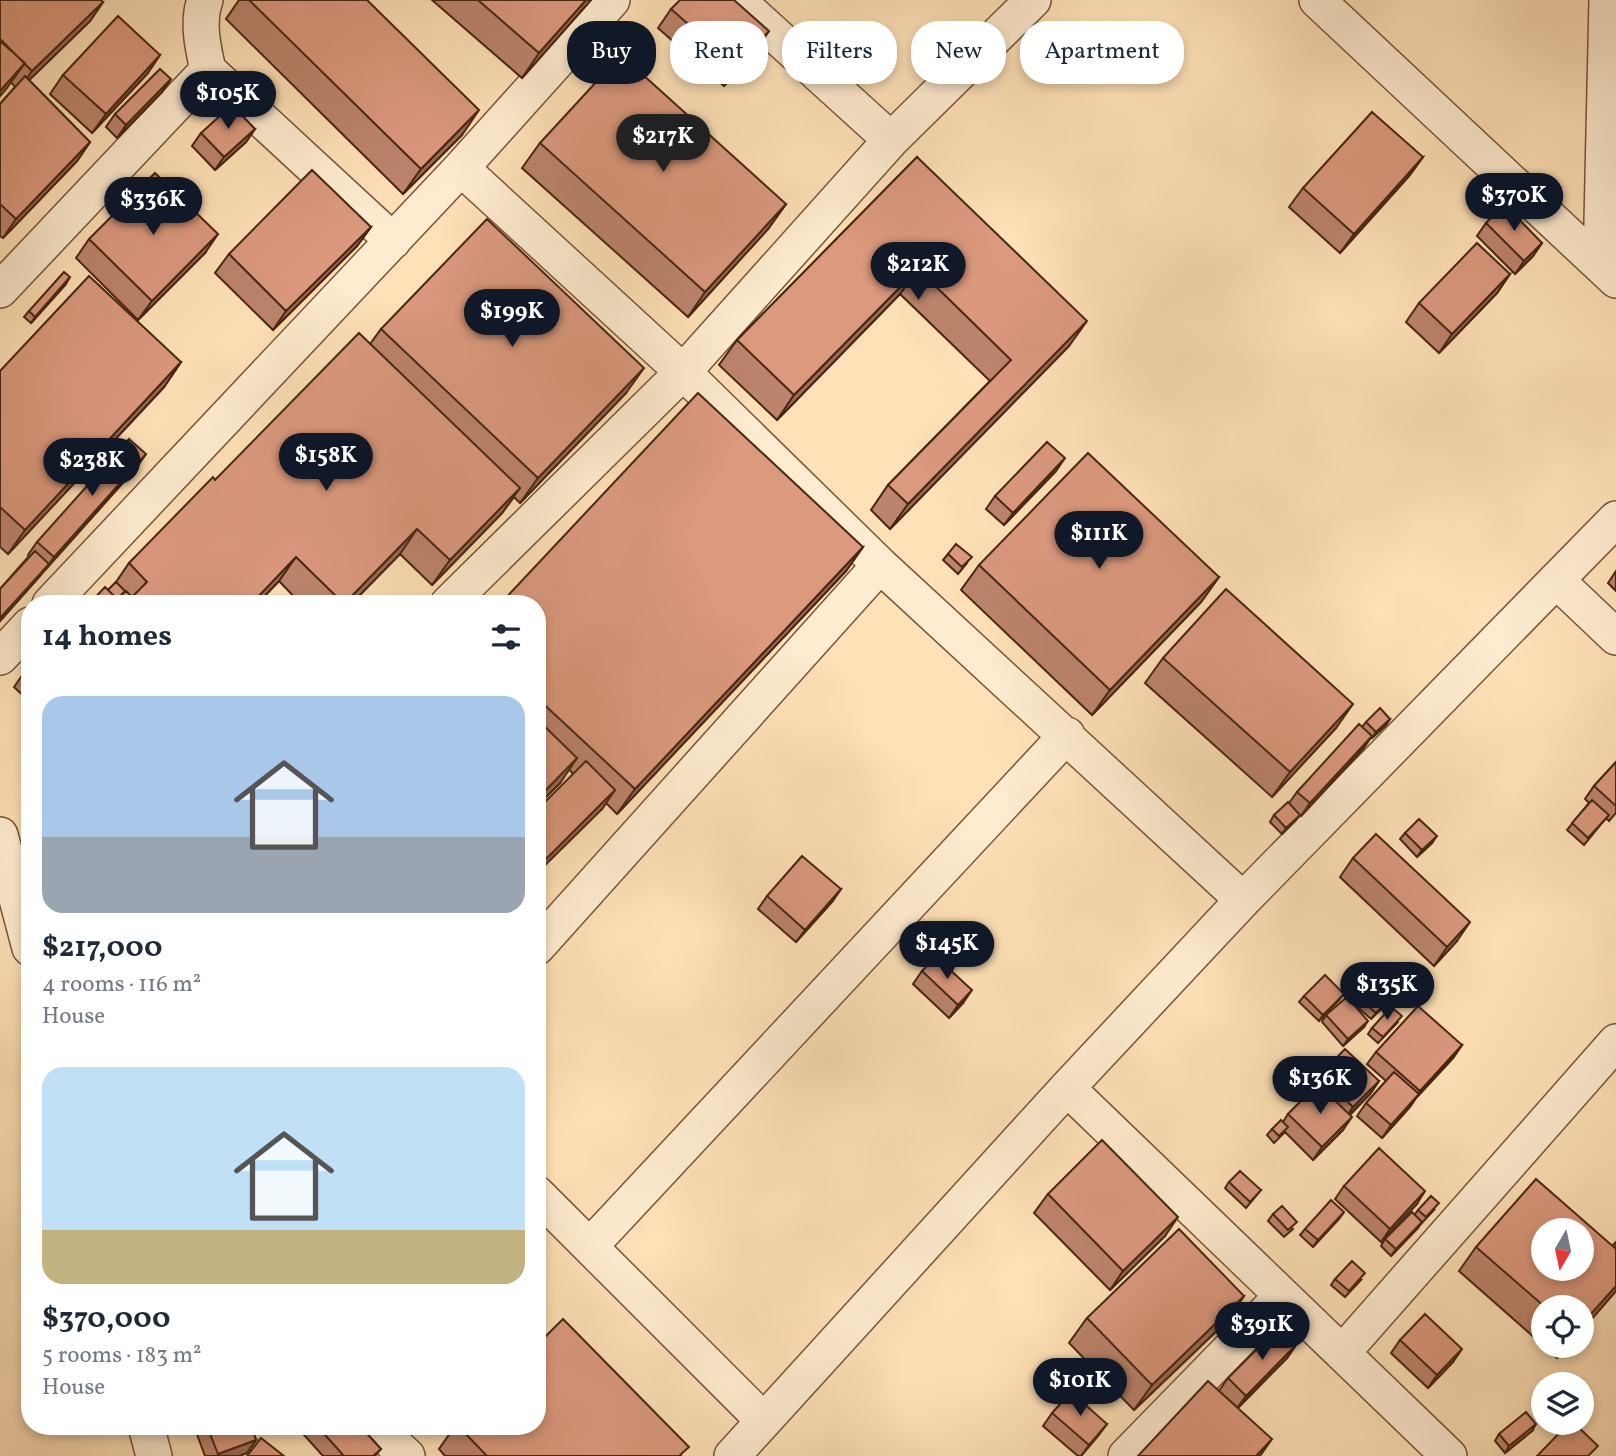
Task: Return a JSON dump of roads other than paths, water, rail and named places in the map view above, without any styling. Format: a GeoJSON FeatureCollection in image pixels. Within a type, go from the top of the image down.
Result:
{"type":"FeatureCollection","features":[{"type":"Feature","properties":{"kind":"street"},"geometry":{"type":"LineString","coordinates":[[205,0],[202,7],[201,37],[208,70],[393,241]]}},
{"type":"Feature","properties":{"kind":"street"},"geometry":{"type":"LineString","coordinates":[[59,595],[461,168],[612,0]]}},
{"type":"Feature","properties":{"kind":"street"},"geometry":{"type":"LineString","coordinates":[[737,0],[891,140]]}},
{"type":"Feature","properties":{"kind":"street"},"geometry":{"type":"LineString","coordinates":[[457,595],[683,372],[891,140],[1032,0]]}},
{"type":"Feature","properties":{"kind":"street"},"geometry":{"type":"LineString","coordinates":[[1317,0],[1609,273]]}},
{"type":"Feature","properties":{"kind":"street"},"geometry":{"type":"LineString","coordinates":[[1607,0],[1609,273]]}},
{"type":"Feature","properties":{"kind":"street"},"geometry":{"type":"LineString","coordinates":[[0,290],[208,70]]}},
{"type":"Feature","properties":{"kind":"street"},"geometry":{"type":"LineString","coordinates":[[461,168],[683,372],[880,565],[1243,900]]}},
{"type":"Feature","properties":{"kind":"street"},"geometry":{"type":"LineString","coordinates":[[732,1456],[1067,1088],[1243,900],[1616,519]]}},
{"type":"Feature","properties":{"kind":"street"},"geometry":{"type":"LineString","coordinates":[[546,937],[880,565]]}},
{"type":"Feature","properties":{"kind":"street"},"geometry":{"type":"LineString","coordinates":[[1556,580],[1616,637]]}},
{"type":"Feature","properties":{"kind":"street"},"geometry":{"type":"LineString","coordinates":[[0,657],[21,635]]}},
{"type":"Feature","properties":{"kind":"street"},"geometry":{"type":"LineString","coordinates":[[590,1247],[1067,735]]}},
{"type":"Feature","properties":{"kind":"street"},"geometry":{"type":"LineString","coordinates":[[13,853],[21,898]]}},
{"type":"Feature","properties":{"kind":"street"},"geometry":{"type":"LineString","coordinates":[[1342,1353],[1616,1042]]}},
{"type":"Feature","properties":{"kind":"street"},"geometry":{"type":"LineString","coordinates":[[1067,1088],[1449,1456]]}},
{"type":"Feature","properties":{"kind":"street"},"geometry":{"type":"LineString","coordinates":[[546,1203],[764,1421]]}},
{"type":"Feature","properties":{"kind":"street"},"geometry":{"type":"LineString","coordinates":[[1126,1456],[1282,1296]]}},
{"type":"Feature","properties":{"kind":"street"},"geometry":{"type":"LineString","coordinates":[[148,1435],[154,1456]]}},
{"type":"Feature","properties":{"kind":"street"},"geometry":{"type":"LineString","coordinates":[[384,1435],[407,1456]]}}]}
